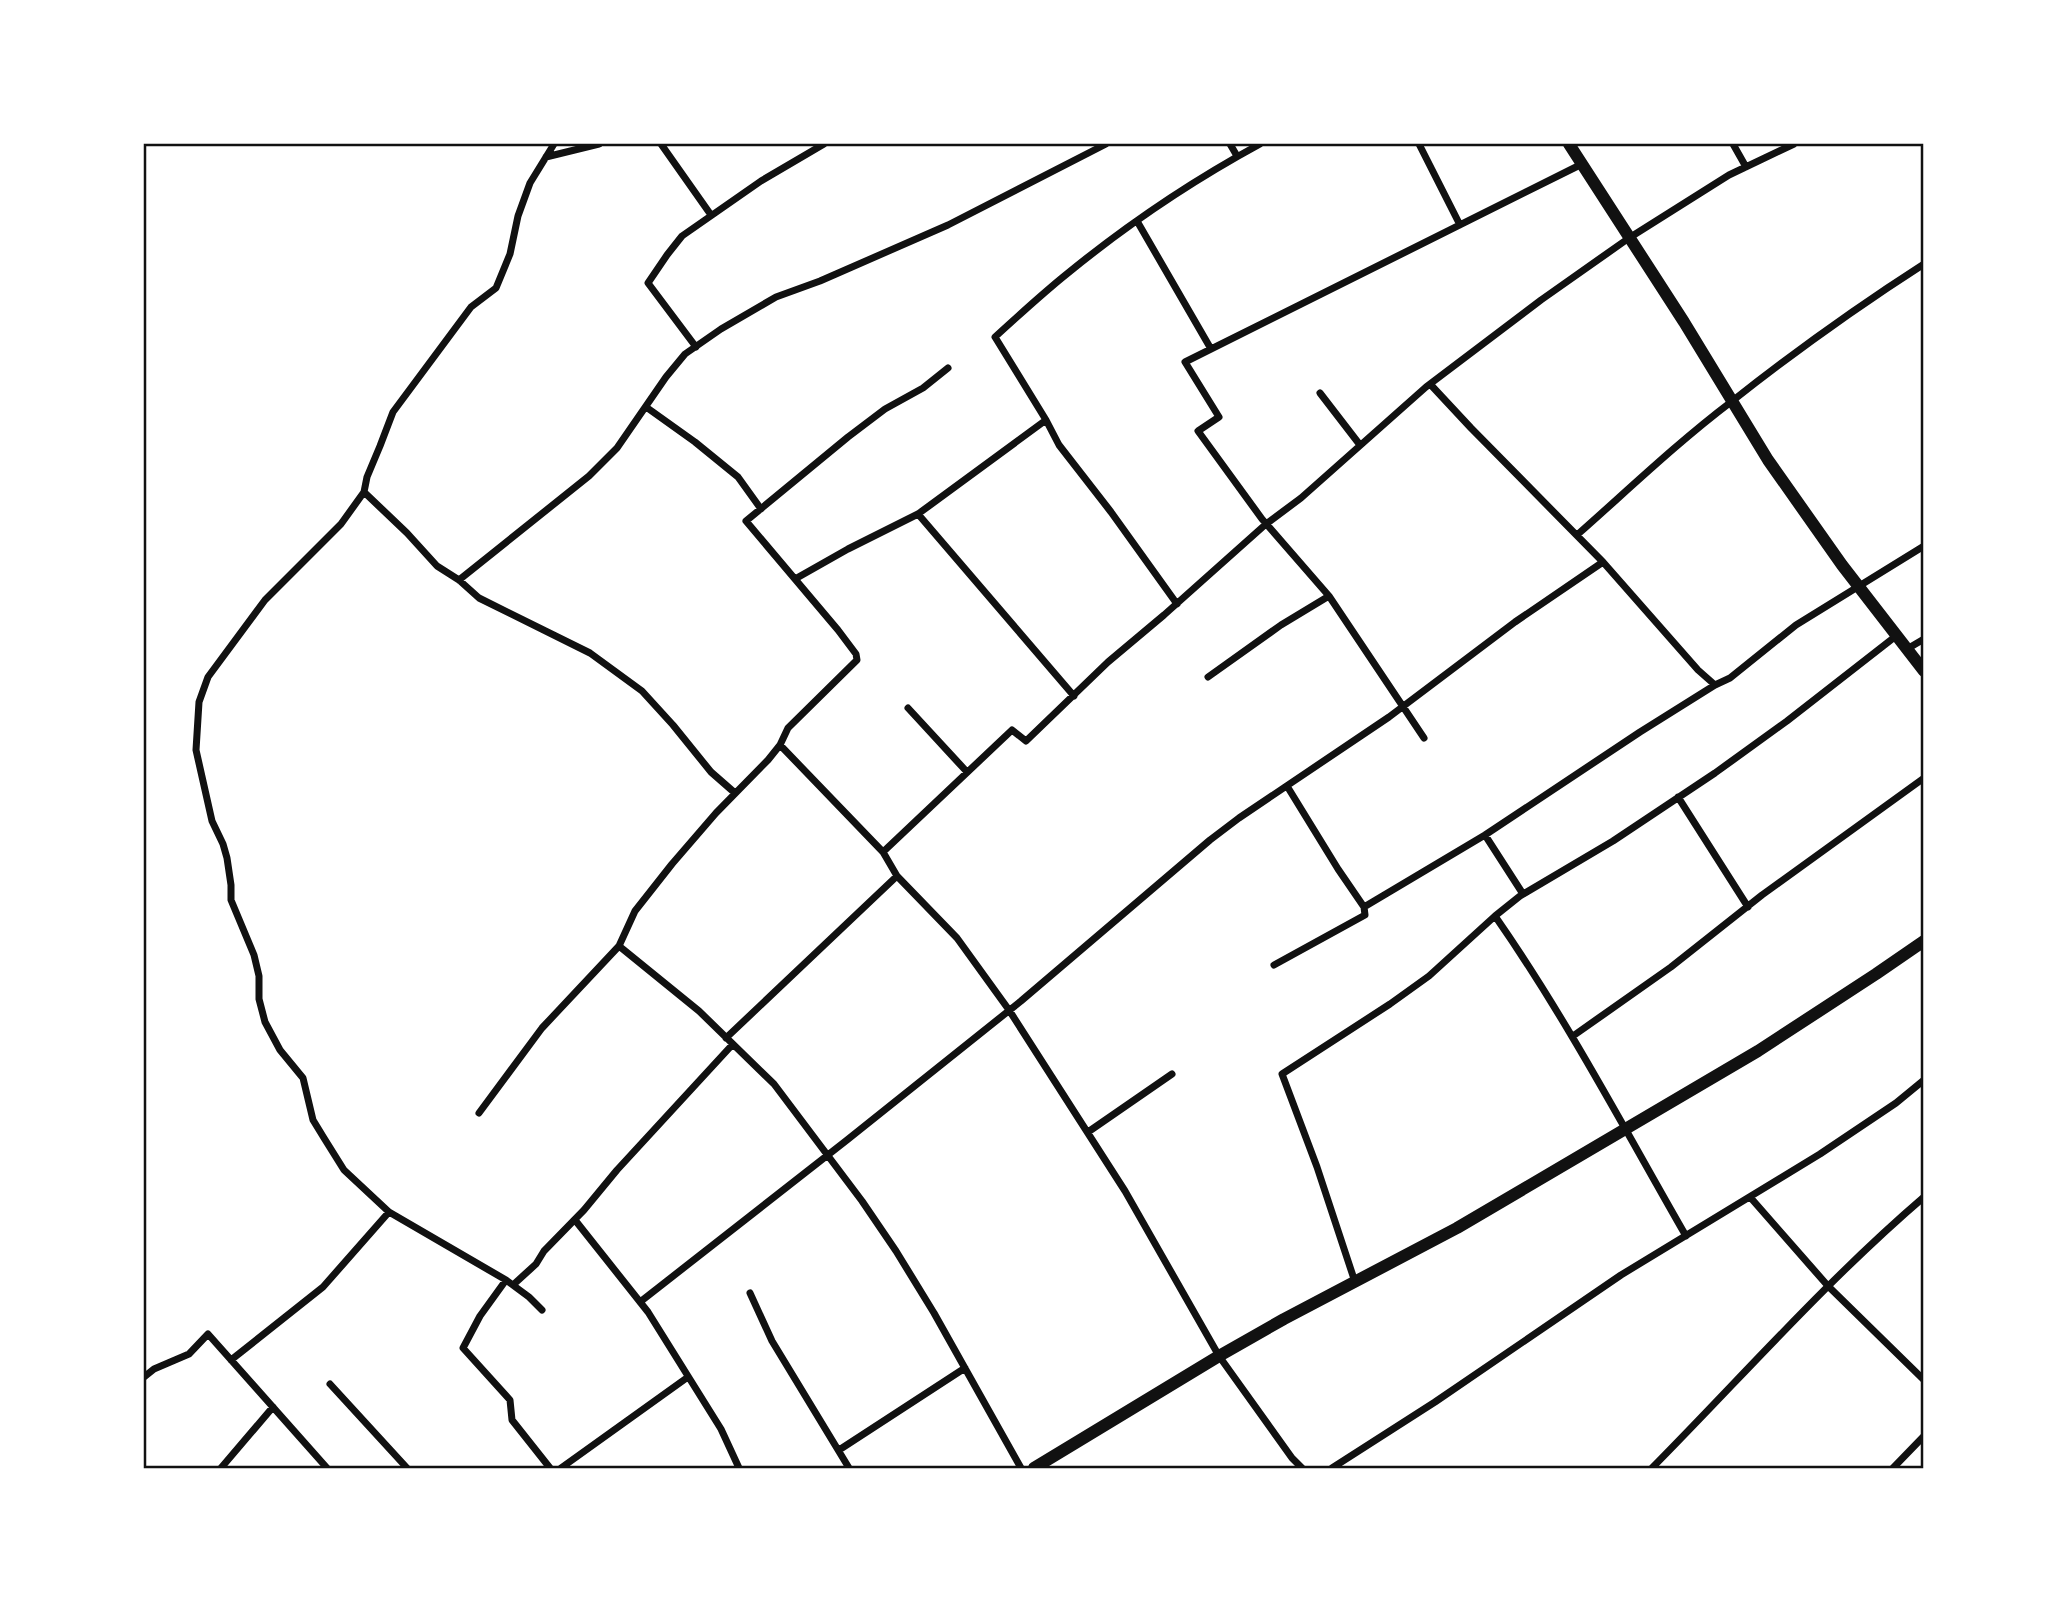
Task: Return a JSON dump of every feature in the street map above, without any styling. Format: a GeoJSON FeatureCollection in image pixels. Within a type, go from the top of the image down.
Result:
{"type":"FeatureCollection","features":[{"type":"Feature","properties":{"kind":"street"},"geometry":{"type":"LineString","coordinates":[[542,1311],[529,1297],[509,1283],[389,1212],[344,1170],[313,1120],[303,1078],[280,1050],[265,1022],[259,999],[259,976],[231,900],[232,885],[227,858],[212,821],[197,750],[199,702],[208,677],[265,600],[341,524],[364,492],[366,477],[393,412],[471,307],[496,288],[510,254],[518,216],[530,183],[554,144]]}},
{"type":"Feature","properties":{"kind":"street"},"geometry":{"type":"LineString","coordinates":[[545,158],[599,144]]}},
{"type":"Feature","properties":{"kind":"street"},"geometry":{"type":"LineString","coordinates":[[661,144],[711,215]]}},
{"type":"Feature","properties":{"kind":"street"},"geometry":{"type":"LineString","coordinates":[[696,346],[648,283],[682,236],[761,181],[824,144]]}},
{"type":"Feature","properties":{"kind":"street"},"geometry":{"type":"LineString","coordinates":[[459,580],[589,476],[617,447],[685,354],[696,346],[776,297],[820,281],[948,225],[1106,144]]}},
{"type":"Feature","properties":{"kind":"street"},"geometry":{"type":"LineString","coordinates":[[1230,144],[1237,156]]}},
{"type":"Feature","properties":{"kind":"street"},"geometry":{"type":"LineString","coordinates":[[1177,604],[1059,444],[995,337],[1067,274],[1137,220],[1260,144]]}},
{"type":"Feature","properties":{"kind":"street"},"geometry":{"type":"LineString","coordinates":[[1419,144],[1460,225]]}},
{"type":"Feature","properties":{"kind":"street"},"geometry":{"type":"LineString","coordinates":[[1569,144],[1768,460],[1923,671]]}},
{"type":"Feature","properties":{"kind":"street"},"geometry":{"type":"LineString","coordinates":[[1733,144],[1746,167]]}},
{"type":"Feature","properties":{"kind":"street"},"geometry":{"type":"LineString","coordinates":[[883,852],[1012,730],[1026,741],[1108,662],[1430,384],[1629,238],[1729,175],[1794,144]]}},
{"type":"Feature","properties":{"kind":"street"},"geometry":{"type":"LineString","coordinates":[[1424,738],[1329,596],[1266,524],[1198,431],[1219,417],[1185,362],[1582,164]]}},
{"type":"Feature","properties":{"kind":"street"},"geometry":{"type":"LineString","coordinates":[[1137,220],[1211,349]]}},
{"type":"Feature","properties":{"kind":"street"},"geometry":{"type":"LineString","coordinates":[[1577,535],[1732,401],[1871,298],[1923,264]]}},
{"type":"Feature","properties":{"kind":"street"},"geometry":{"type":"LineString","coordinates":[[479,1113],[542,1028],[619,946],[635,911],[672,864],[780,745],[789,728],[858,657],[838,629],[746,522],[848,437],[885,409],[923,388],[948,368]]}},
{"type":"Feature","properties":{"kind":"street"},"geometry":{"type":"LineString","coordinates":[[1430,384],[1603,562],[1714,685]]}},
{"type":"Feature","properties":{"kind":"street"},"geometry":{"type":"LineString","coordinates":[[1320,394],[1360,445]]}},
{"type":"Feature","properties":{"kind":"street"},"geometry":{"type":"LineString","coordinates":[[646,407],[738,477],[761,509]]}},
{"type":"Feature","properties":{"kind":"street"},"geometry":{"type":"LineString","coordinates":[[795,579],[918,514],[1046,420]]}},
{"type":"Feature","properties":{"kind":"street"},"geometry":{"type":"LineString","coordinates":[[364,492],[437,566],[459,580],[479,598],[590,653],[642,691],[711,772],[735,793]]}},
{"type":"Feature","properties":{"kind":"street"},"geometry":{"type":"LineString","coordinates":[[918,514],[1074,695]]}},
{"type":"Feature","properties":{"kind":"street"},"geometry":{"type":"LineString","coordinates":[[1364,907],[1485,835],[1640,732],[1714,685],[1730,678],[1796,625],[1923,547]]}},
{"type":"Feature","properties":{"kind":"street"},"geometry":{"type":"LineString","coordinates":[[640,1302],[1009,1010],[1210,840],[1603,562]]}},
{"type":"Feature","properties":{"kind":"street"},"geometry":{"type":"LineString","coordinates":[[1208,677],[1281,625],[1329,596]]}},
{"type":"Feature","properties":{"kind":"street"},"geometry":{"type":"LineString","coordinates":[[1355,1282],[1317,1167],[1282,1074],[1429,976],[1495,916],[1524,894],[1613,841],[1678,797],[1787,721],[1896,636]]}},
{"type":"Feature","properties":{"kind":"street"},"geometry":{"type":"LineString","coordinates":[[1906,650],[1923,639]]}},
{"type":"Feature","properties":{"kind":"street"},"geometry":{"type":"LineString","coordinates":[[908,708],[967,772]]}},
{"type":"Feature","properties":{"kind":"street"},"geometry":{"type":"LineString","coordinates":[[780,745],[883,852],[897,876],[957,938],[1009,1010],[1125,1191],[1219,1356],[1277,1437],[1303,1468]]}},
{"type":"Feature","properties":{"kind":"street"},"geometry":{"type":"LineString","coordinates":[[1573,1036],[1671,967],[1923,778]]}},
{"type":"Feature","properties":{"kind":"street"},"geometry":{"type":"LineString","coordinates":[[1274,965],[1365,915],[1364,907],[1287,786]]}},
{"type":"Feature","properties":{"kind":"street"},"geometry":{"type":"LineString","coordinates":[[1678,797],[1748,907]]}},
{"type":"Feature","properties":{"kind":"street"},"geometry":{"type":"LineString","coordinates":[[1485,835],[1524,894]]}},
{"type":"Feature","properties":{"kind":"street"},"geometry":{"type":"LineString","coordinates":[[726,1038],[897,876]]}},
{"type":"Feature","properties":{"kind":"street"},"geometry":{"type":"LineString","coordinates":[[1495,916],[1573,1036],[1686,1236]]}},
{"type":"Feature","properties":{"kind":"street"},"geometry":{"type":"LineString","coordinates":[[1034,1468],[1219,1356],[1457,1228],[1758,1051],[1923,940]]}},
{"type":"Feature","properties":{"kind":"street"},"geometry":{"type":"LineString","coordinates":[[619,946],[699,1011],[774,1084],[896,1251],[1021,1468]]}},
{"type":"Feature","properties":{"kind":"street"},"geometry":{"type":"LineString","coordinates":[[550,1468],[513,1420],[510,1400],[463,1348],[480,1316],[509,1283],[536,1264],[544,1251],[733,1044]]}},
{"type":"Feature","properties":{"kind":"street"},"geometry":{"type":"LineString","coordinates":[[1088,1132],[1172,1074]]}},
{"type":"Feature","properties":{"kind":"street"},"geometry":{"type":"LineString","coordinates":[[1332,1468],[1435,1402],[1621,1275],[1820,1154],[1896,1103],[1923,1080]]}},
{"type":"Feature","properties":{"kind":"street"},"geometry":{"type":"LineString","coordinates":[[1750,1197],[1828,1286],[1923,1380]]}},
{"type":"Feature","properties":{"kind":"street"},"geometry":{"type":"LineString","coordinates":[[1652,1468],[1828,1286],[1923,1197]]}},
{"type":"Feature","properties":{"kind":"street"},"geometry":{"type":"LineString","coordinates":[[231,1360],[323,1287],[389,1212]]}},
{"type":"Feature","properties":{"kind":"street"},"geometry":{"type":"LineString","coordinates":[[575,1220],[640,1302],[721,1429],[738,1468]]}},
{"type":"Feature","properties":{"kind":"street"},"geometry":{"type":"LineString","coordinates":[[750,1293],[772,1341],[849,1468]]}},
{"type":"Feature","properties":{"kind":"street"},"geometry":{"type":"LineString","coordinates":[[144,1377],[154,1369],[189,1354],[208,1334],[327,1468]]}},
{"type":"Feature","properties":{"kind":"street"},"geometry":{"type":"LineString","coordinates":[[839,1450],[965,1368]]}},
{"type":"Feature","properties":{"kind":"street"},"geometry":{"type":"LineString","coordinates":[[561,1468],[688,1377]]}},
{"type":"Feature","properties":{"kind":"street"},"geometry":{"type":"LineString","coordinates":[[330,1384],[407,1468]]}},
{"type":"Feature","properties":{"kind":"street"},"geometry":{"type":"LineString","coordinates":[[222,1468],[273,1407]]}},
{"type":"Feature","properties":{"kind":"street"},"geometry":{"type":"LineString","coordinates":[[1893,1468],[1923,1436]]}}]}
